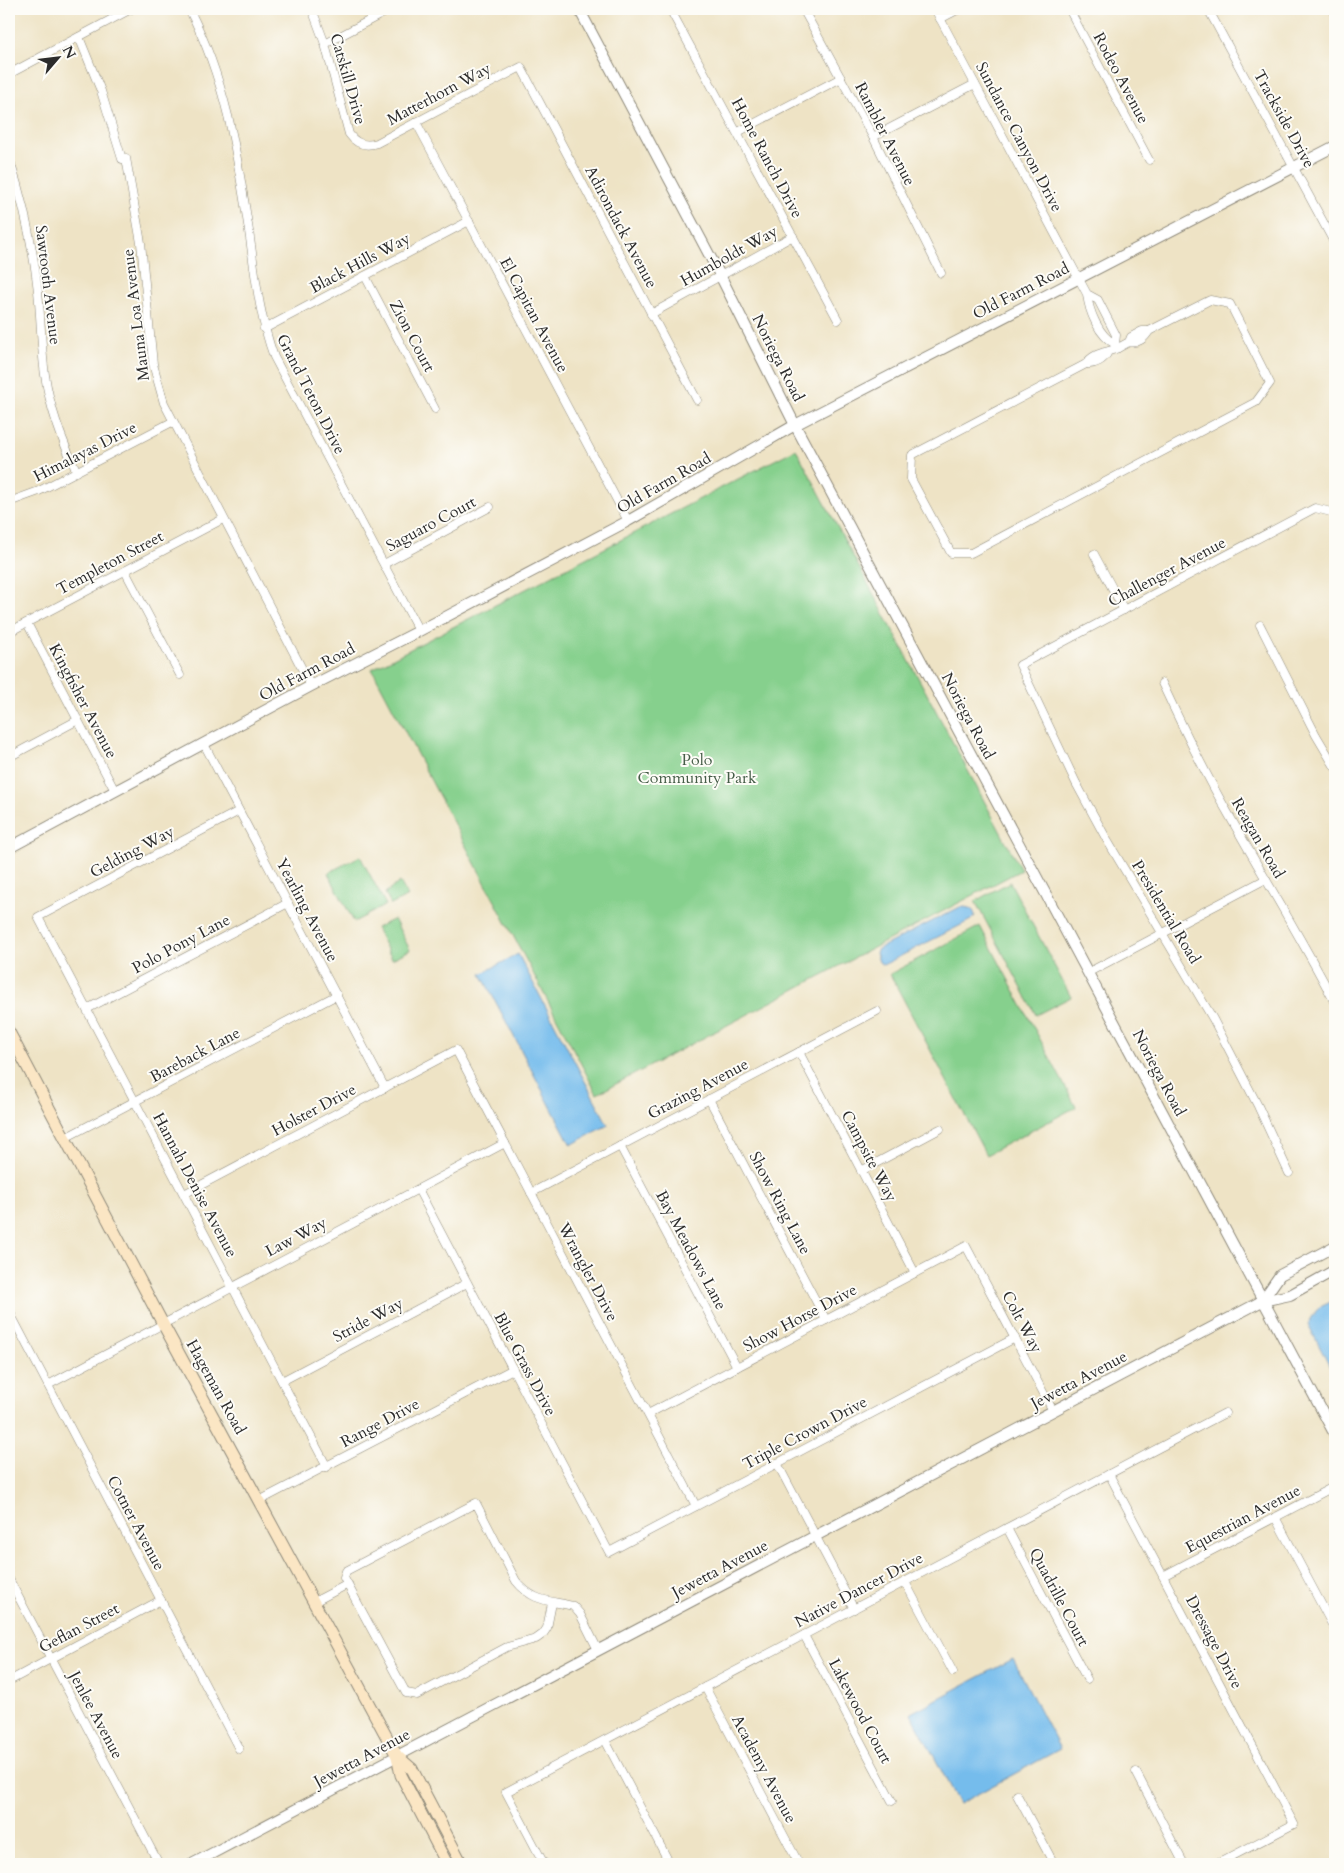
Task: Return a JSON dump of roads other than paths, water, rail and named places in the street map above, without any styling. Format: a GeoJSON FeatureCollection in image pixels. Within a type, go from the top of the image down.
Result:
{"type":"FeatureCollection","features":[{"type":"Feature","properties":{"kind":"main road","name":"Hageman Road"},"geometry":{"type":"LineString","coordinates":[[9,1032],[163,1324],[397,1756],[401,1775],[447,1864]]}},
{"type":"Feature","properties":{"kind":"main road","name":"Hageman Road"},"geometry":{"type":"LineString","coordinates":[[397,1756],[412,1769],[462,1864]]}},
{"type":"Feature","properties":{"kind":"street"},"geometry":{"type":"LineString","coordinates":[[9,74],[131,9]]}},
{"type":"Feature","properties":{"kind":"street","name":"Grand Teton Drive"},"geometry":{"type":"LineString","coordinates":[[189,9],[214,65],[232,126],[238,153],[264,329],[274,357],[419,631]]}},
{"type":"Feature","properties":{"kind":"street","name":"Catskill Drive"},"geometry":{"type":"LineString","coordinates":[[312,9],[325,44],[349,134],[358,143],[370,145]]}},
{"type":"Feature","properties":{"kind":"street"},"geometry":{"type":"LineString","coordinates":[[325,44],[391,9]]}},
{"type":"Feature","properties":{"kind":"street","name":"Noriega Road"},"geometry":{"type":"LineString","coordinates":[[579,9],[721,277],[795,425],[1335,1435]]}},
{"type":"Feature","properties":{"kind":"street","name":"Home Ranch Drive"},"geometry":{"type":"LineString","coordinates":[[670,9],[838,320]]}},
{"type":"Feature","properties":{"kind":"street","name":"Rambler Avenue"},"geometry":{"type":"LineString","coordinates":[[804,9],[873,137],[941,273]]}},
{"type":"Feature","properties":{"kind":"street","name":"Sundance Canyon Drive"},"geometry":{"type":"LineString","coordinates":[[935,9],[1087,294]]}},
{"type":"Feature","properties":{"kind":"street"},"geometry":{"type":"LineString","coordinates":[[940,19],[959,9]]}},
{"type":"Feature","properties":{"kind":"street","name":"Trackside Drive"},"geometry":{"type":"LineString","coordinates":[[1208,9],[1335,244]]}},
{"type":"Feature","properties":{"kind":"street"},"geometry":{"type":"LineString","coordinates":[[1333,9],[1335,13]]}},
{"type":"Feature","properties":{"kind":"street","name":"Rodeo Avenue"},"geometry":{"type":"LineString","coordinates":[[1072,10],[1149,160]]}},
{"type":"Feature","properties":{"kind":"street","name":"Mauna Loa Avenue"},"geometry":{"type":"LineString","coordinates":[[79,37],[100,91],[122,159],[126,158],[141,242],[153,364],[164,403],[172,422],[311,686]]}},
{"type":"Feature","properties":{"kind":"street","name":"Matterhorn Way"},"geometry":{"type":"LineString","coordinates":[[370,145],[521,67]]}},
{"type":"Feature","properties":{"kind":"street","name":"Adirondack Avenue"},"geometry":{"type":"LineString","coordinates":[[521,67],[697,400]]}},
{"type":"Feature","properties":{"kind":"street"},"geometry":{"type":"LineString","coordinates":[[738,132],[841,78]]}},
{"type":"Feature","properties":{"kind":"street"},"geometry":{"type":"LineString","coordinates":[[873,137],[975,84]]}},
{"type":"Feature","properties":{"kind":"street","name":"El Capitan Avenue"},"geometry":{"type":"LineString","coordinates":[[416,122],[628,521]]}},
{"type":"Feature","properties":{"kind":"street","name":"Old Farm Road"},"geometry":{"type":"LineString","coordinates":[[9,848],[311,686],[628,521],[795,425],[1335,146]]}},
{"type":"Feature","properties":{"kind":"street","name":"Sawtooth Avenue"},"geometry":{"type":"LineString","coordinates":[[9,158],[24,208],[33,255],[45,375],[49,396],[59,431],[76,472]]}},
{"type":"Feature","properties":{"kind":"street","name":"Black Hills Way"},"geometry":{"type":"LineString","coordinates":[[264,329],[469,221]]}},
{"type":"Feature","properties":{"kind":"street","name":"Humboldt Way"},"geometry":{"type":"LineString","coordinates":[[651,314],[793,236]]}},
{"type":"Feature","properties":{"kind":"street","name":"Zion Court"},"geometry":{"type":"LineString","coordinates":[[365,276],[435,409]]}},
{"type":"Feature","properties":{"kind":"street"},"geometry":{"type":"LineString","coordinates":[[1087,294],[1088,306],[1105,339],[1116,346],[1129,342],[1134,343],[1145,338],[1149,331],[1210,300],[1230,304],[1270,383],[1256,402],[971,553],[951,553],[911,479],[912,455],[1086,364],[1090,358],[1101,352],[1108,352],[1116,346]]}},
{"type":"Feature","properties":{"kind":"street"},"geometry":{"type":"LineString","coordinates":[[1087,294],[1098,300],[1116,335],[1116,346]]}},
{"type":"Feature","properties":{"kind":"street","name":"Himalayas Drive"},"geometry":{"type":"LineString","coordinates":[[9,502],[39,491],[172,422]]}},
{"type":"Feature","properties":{"kind":"street","name":"Saguaro Court"},"geometry":{"type":"LineString","coordinates":[[384,564],[490,508]]}},
{"type":"Feature","properties":{"kind":"street","name":"Challenger Avenue"},"geometry":{"type":"LineString","coordinates":[[1020,665],[1315,508],[1335,514]]}},
{"type":"Feature","properties":{"kind":"street","name":"Templeton Street"},"geometry":{"type":"LineString","coordinates":[[9,632],[223,519]]}},
{"type":"Feature","properties":{"kind":"street"},"geometry":{"type":"LineString","coordinates":[[1094,554],[1124,610]]}},
{"type":"Feature","properties":{"kind":"street"},"geometry":{"type":"LineString","coordinates":[[125,571],[180,675]]}},
{"type":"Feature","properties":{"kind":"street","name":"Kingfisher Avenue"},"geometry":{"type":"LineString","coordinates":[[27,623],[115,791]]}},
{"type":"Feature","properties":{"kind":"street"},"geometry":{"type":"LineString","coordinates":[[1260,625],[1316,735],[1335,766]]}},
{"type":"Feature","properties":{"kind":"street","name":"Presidential Road"},"geometry":{"type":"LineString","coordinates":[[1020,665],[1076,783],[1107,840],[1213,1019],[1244,1077],[1289,1174]]}},
{"type":"Feature","properties":{"kind":"street","name":"Reagan Road"},"geometry":{"type":"LineString","coordinates":[[1162,683],[1206,772],[1335,1003]]}},
{"type":"Feature","properties":{"kind":"street"},"geometry":{"type":"LineString","coordinates":[[9,757],[78,720]]}},
{"type":"Feature","properties":{"kind":"street","name":"Yearling Avenue"},"geometry":{"type":"LineString","coordinates":[[204,744],[385,1088]]}},
{"type":"Feature","properties":{"kind":"street","name":"Gelding Way"},"geometry":{"type":"LineString","coordinates":[[38,917],[239,811]]}},
{"type":"Feature","properties":{"kind":"street"},"geometry":{"type":"LineString","coordinates":[[1089,972],[1266,879]]}},
{"type":"Feature","properties":{"kind":"street","name":"Polo Pony Lane"},"geometry":{"type":"LineString","coordinates":[[86,1009],[288,903]]}},
{"type":"Feature","properties":{"kind":"street","name":"Hannah Denise Avenue"},"geometry":{"type":"LineString","coordinates":[[38,917],[328,1466]]}},
{"type":"Feature","properties":{"kind":"street","name":"Bareback Lane"},"geometry":{"type":"LineString","coordinates":[[65,1138],[337,996]]}},
{"type":"Feature","properties":{"kind":"street","name":"Grazing Avenue"},"geometry":{"type":"LineString","coordinates":[[531,1193],[877,1010]]}},
{"type":"Feature","properties":{"kind":"street","name":"Holster Drive"},"geometry":{"type":"LineString","coordinates":[[184,1194],[456,1050]]}},
{"type":"Feature","properties":{"kind":"street","name":"Wrangler Drive"},"geometry":{"type":"LineString","coordinates":[[456,1050],[696,1506]]}},
{"type":"Feature","properties":{"kind":"street","name":"Campsite Way"},"geometry":{"type":"LineString","coordinates":[[799,1052],[915,1273]]}},
{"type":"Feature","properties":{"kind":"street","name":"Show Ring Lane"},"geometry":{"type":"LineString","coordinates":[[710,1099],[826,1320]]}},
{"type":"Feature","properties":{"kind":"street"},"geometry":{"type":"LineString","coordinates":[[861,1171],[940,1129]]}},
{"type":"Feature","properties":{"kind":"street","name":"Law Way"},"geometry":{"type":"LineString","coordinates":[[48,1385],[505,1143]]}},
{"type":"Feature","properties":{"kind":"street","name":"Bay Meadows Lane"},"geometry":{"type":"LineString","coordinates":[[620,1146],[737,1367]]}},
{"type":"Feature","properties":{"kind":"street","name":"Blue Grass Drive"},"geometry":{"type":"LineString","coordinates":[[418,1189],[609,1552]]}},
{"type":"Feature","properties":{"kind":"street","name":"Show Horse Drive"},"geometry":{"type":"LineString","coordinates":[[648,1414],[966,1246]]}},
{"type":"Feature","properties":{"kind":"street","name":"Colt Way"},"geometry":{"type":"LineString","coordinates":[[966,1246],[1053,1411]]}},
{"type":"Feature","properties":{"kind":"street","name":"Jewetta Avenue"},"geometry":{"type":"LineString","coordinates":[[1262,1301],[1280,1275],[1335,1246]]}},
{"type":"Feature","properties":{"kind":"street","name":"Jewetta Avenue"},"geometry":{"type":"LineString","coordinates":[[192,1864],[1262,1301],[1290,1295],[1335,1270]]}},
{"type":"Feature","properties":{"kind":"street","name":"Stride Way"},"geometry":{"type":"LineString","coordinates":[[282,1381],[467,1283]]}},
{"type":"Feature","properties":{"kind":"street","name":"Cotner Avenue"},"geometry":{"type":"LineString","coordinates":[[9,1310],[240,1748]]}},
{"type":"Feature","properties":{"kind":"street","name":"Triple Crown Drive"},"geometry":{"type":"LineString","coordinates":[[609,1552],[1015,1338]]}},
{"type":"Feature","properties":{"kind":"street","name":"Range Drive"},"geometry":{"type":"LineString","coordinates":[[259,1501],[512,1369]]}},
{"type":"Feature","properties":{"kind":"street","name":"Native Dancer Drive"},"geometry":{"type":"LineString","coordinates":[[544,1864],[506,1792],[1225,1413]]}},
{"type":"Feature","properties":{"kind":"street"},"geometry":{"type":"LineString","coordinates":[[777,1463],[854,1608]]}},
{"type":"Feature","properties":{"kind":"street","name":"Dressage Drive"},"geometry":{"type":"LineString","coordinates":[[1110,1474],[1294,1824],[1217,1864]]}},
{"type":"Feature","properties":{"kind":"street","name":"Equestrian Avenue"},"geometry":{"type":"LineString","coordinates":[[1163,1576],[1335,1486]]}},
{"type":"Feature","properties":{"kind":"street"},"geometry":{"type":"LineString","coordinates":[[552,1602],[547,1628],[536,1639],[507,1647],[412,1695],[406,1692],[344,1578],[346,1571],[476,1503],[522,1589],[534,1597],[573,1606],[580,1614],[598,1650]]}},
{"type":"Feature","properties":{"kind":"street"},"geometry":{"type":"LineString","coordinates":[[1276,1517],[1335,1630]]}},
{"type":"Feature","properties":{"kind":"street","name":"Quadrille Court"},"geometry":{"type":"LineString","coordinates":[[1007,1528],[1087,1680]]}},
{"type":"Feature","properties":{"kind":"street","name":"Jenlee Avenue"},"geometry":{"type":"LineString","coordinates":[[9,1579],[159,1864]]}},
{"type":"Feature","properties":{"kind":"street"},"geometry":{"type":"LineString","coordinates":[[905,1582],[953,1672]]}},
{"type":"Feature","properties":{"kind":"street"},"geometry":{"type":"LineString","coordinates":[[314,1602],[348,1584]]}},
{"type":"Feature","properties":{"kind":"street","name":"Geflan Street"},"geometry":{"type":"LineString","coordinates":[[9,1681],[161,1600]]}},
{"type":"Feature","properties":{"kind":"street","name":"Lakewood Court"},"geometry":{"type":"LineString","coordinates":[[804,1635],[892,1801]]}},
{"type":"Feature","properties":{"kind":"street","name":"Academy Avenue"},"geometry":{"type":"LineString","coordinates":[[705,1687],[799,1864]]}},
{"type":"Feature","properties":{"kind":"street"},"geometry":{"type":"LineString","coordinates":[[605,1740],[670,1864]]}},
{"type":"Feature","properties":{"kind":"street"},"geometry":{"type":"LineString","coordinates":[[1136,1772],[1184,1864]]}},
{"type":"Feature","properties":{"kind":"street"},"geometry":{"type":"LineString","coordinates":[[1017,1795],[1054,1864]]}},
{"type":"Feature","properties":{"kind":"water"},"geometry":{"type":"Polygon","coordinates":[[[960,907],[970,909],[975,916],[971,920],[883,965],[879,962],[876,953],[878,949],[960,907]]]}},
{"type":"Feature","properties":{"kind":"water"},"geometry":{"type":"Polygon","coordinates":[[[518,954],[608,1125],[571,1145],[481,974],[518,954]]]}},
{"type":"Feature","properties":{"kind":"water"},"geometry":{"type":"Polygon","coordinates":[[[1335,1300],[1335,1377],[1308,1324],[1318,1308],[1335,1300]]]}},
{"type":"Feature","properties":{"kind":"water"},"geometry":{"type":"Polygon","coordinates":[[[1013,1659],[1060,1749],[959,1804],[911,1713],[1013,1659]]]}},
{"type":"Feature","properties":{"kind":"park label","name":"Polo Community Park"},"geometry":{"type":"Point","coordinates":[697,769]}}]}
